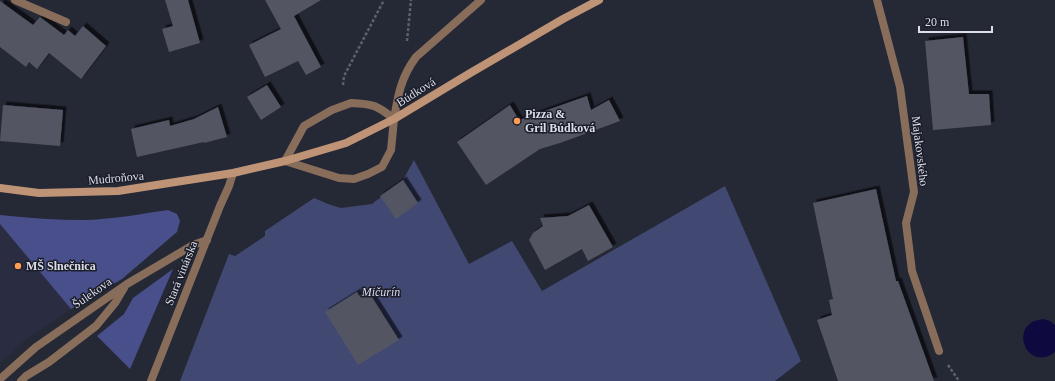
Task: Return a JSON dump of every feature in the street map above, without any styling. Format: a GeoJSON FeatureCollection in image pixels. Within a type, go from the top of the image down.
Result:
{"type":"FeatureCollection","features":[{"type":"Feature","properties":{"kind":"street"},"geometry":{"type":"LineString","coordinates":[[15,0],[66,22]]}},
{"type":"Feature","properties":{"kind":"street"},"geometry":{"type":"LineString","coordinates":[[394,119],[382,109],[370,104],[351,103],[332,110],[304,126],[285,161],[339,178],[354,179],[382,167],[391,150],[398,96],[403,78],[410,65],[416,57],[481,0]]}},
{"type":"Feature","properties":{"kind":"street","name":"Búdková"},"geometry":{"type":"LineString","coordinates":[[233,173],[285,161],[346,143],[394,119],[557,22],[599,0]]}},
{"type":"Feature","properties":{"kind":"street","name":"Majakovského"},"geometry":{"type":"LineString","coordinates":[[877,0],[900,87],[914,192],[906,223],[912,271],[939,351]]}},
{"type":"Feature","properties":{"kind":"street","name":"Mudroňova"},"geometry":{"type":"LineString","coordinates":[[0,188],[38,193],[118,191],[233,173]]}},
{"type":"Feature","properties":{"kind":"street","name":"Stará vinárska"},"geometry":{"type":"LineString","coordinates":[[151,381],[233,173]]}},
{"type":"Feature","properties":{"kind":"street","name":"Šulekova"},"geometry":{"type":"LineString","coordinates":[[0,379],[36,348],[127,284],[193,246],[207,240]]}},
{"type":"Feature","properties":{"kind":"street"},"geometry":{"type":"LineString","coordinates":[[21,381],[26,376],[49,362],[96,326],[115,303],[127,284]]}},
{"type":"Feature","properties":{"kind":"path"},"geometry":{"type":"LineString","coordinates":[[343,85],[344,76],[384,0]]}},
{"type":"Feature","properties":{"kind":"path"},"geometry":{"type":"LineString","coordinates":[[407,41],[411,0]]}},
{"type":"Feature","properties":{"kind":"shaded area"},"geometry":{"type":"Polygon","coordinates":[[[168,210],[177,214],[180,221],[177,232],[122,279],[71,309],[0,224],[0,215],[43,219],[86,220],[168,210]]]}},
{"type":"Feature","properties":{"kind":"shaded area","name":"MŠ Slnečnica"},"geometry":{"type":"Polygon","coordinates":[[[0,224],[71,309],[29,337],[0,363],[0,224]]]}},
{"type":"Feature","properties":{"kind":"shaded area"},"geometry":{"type":"Polygon","coordinates":[[[173,269],[130,369],[97,336],[124,314],[133,298],[173,269]]]}},
{"type":"Feature","properties":{"kind":"shaded area"},"geometry":{"type":"Polygon","coordinates":[[[1043,319],[1050,321],[1055,325],[1055,352],[1045,357],[1036,357],[1029,352],[1023,337],[1025,329],[1032,322],[1043,319]]]}},
{"type":"Feature","properties":{"kind":"green space","name":"Mičurín"},"geometry":{"type":"Polygon","coordinates":[[[414,160],[469,264],[512,241],[542,291],[725,186],[801,361],[775,381],[180,381],[229,254],[235,256],[265,236],[265,231],[314,198],[341,208],[372,204],[403,180],[414,160]]]}},
{"type":"Feature","properties":{"kind":"building"},"geometry":{"type":"Polygon","coordinates":[[[165,0],[188,0],[200,43],[169,52],[162,29],[173,26],[165,0]]]}},
{"type":"Feature","properties":{"kind":"building"},"geometry":{"type":"Polygon","coordinates":[[[265,0],[321,0],[294,16],[321,67],[306,75],[298,61],[265,77],[249,45],[281,29],[265,0]]]}},
{"type":"Feature","properties":{"kind":"building"},"geometry":{"type":"Polygon","coordinates":[[[0,1],[33,25],[40,17],[64,35],[68,30],[75,36],[83,26],[106,46],[81,79],[49,53],[37,69],[29,62],[26,67],[0,47],[0,1]]]}},
{"type":"Feature","properties":{"kind":"building"},"geometry":{"type":"Polygon","coordinates":[[[963,37],[969,94],[989,94],[991,125],[933,130],[925,41],[963,37]]]}},
{"type":"Feature","properties":{"kind":"building"},"geometry":{"type":"Polygon","coordinates":[[[267,85],[281,107],[261,120],[247,97],[267,85]]]}},
{"type":"Feature","properties":{"kind":"building"},"geometry":{"type":"Polygon","coordinates":[[[587,96],[591,110],[609,100],[620,121],[540,149],[486,185],[457,142],[510,105],[519,120],[587,96]]]}},
{"type":"Feature","properties":{"kind":"building"},"geometry":{"type":"Polygon","coordinates":[[[3,105],[63,110],[60,146],[0,141],[3,105]]]}},
{"type":"Feature","properties":{"kind":"building"},"geometry":{"type":"Polygon","coordinates":[[[218,107],[227,137],[137,157],[131,129],[169,120],[170,126],[194,119],[218,107]]]}},
{"type":"Feature","properties":{"kind":"building"},"geometry":{"type":"Polygon","coordinates":[[[403,180],[418,203],[396,219],[380,196],[403,180]]]}},
{"type":"Feature","properties":{"kind":"building"},"geometry":{"type":"Polygon","coordinates":[[[876,189],[896,281],[898,281],[934,381],[838,381],[817,320],[832,315],[829,300],[833,299],[813,203],[876,189]]]}},
{"type":"Feature","properties":{"kind":"building"},"geometry":{"type":"Polygon","coordinates":[[[589,205],[613,247],[588,261],[582,249],[545,270],[529,240],[533,233],[543,226],[540,218],[568,216],[589,205]]]}},
{"type":"Feature","properties":{"kind":"building"},"geometry":{"type":"Polygon","coordinates":[[[368,291],[399,340],[358,365],[325,312],[357,292],[359,296],[368,291]]]}},
{"type":"Feature","properties":{"kind":"place","name":"Pizza & Gril Búdková"},"geometry":{"type":"Point","coordinates":[517,121]}},
{"type":"Feature","properties":{"kind":"place","name":"MŠ Slnečnica"},"geometry":{"type":"Point","coordinates":[18,266]}}]}
